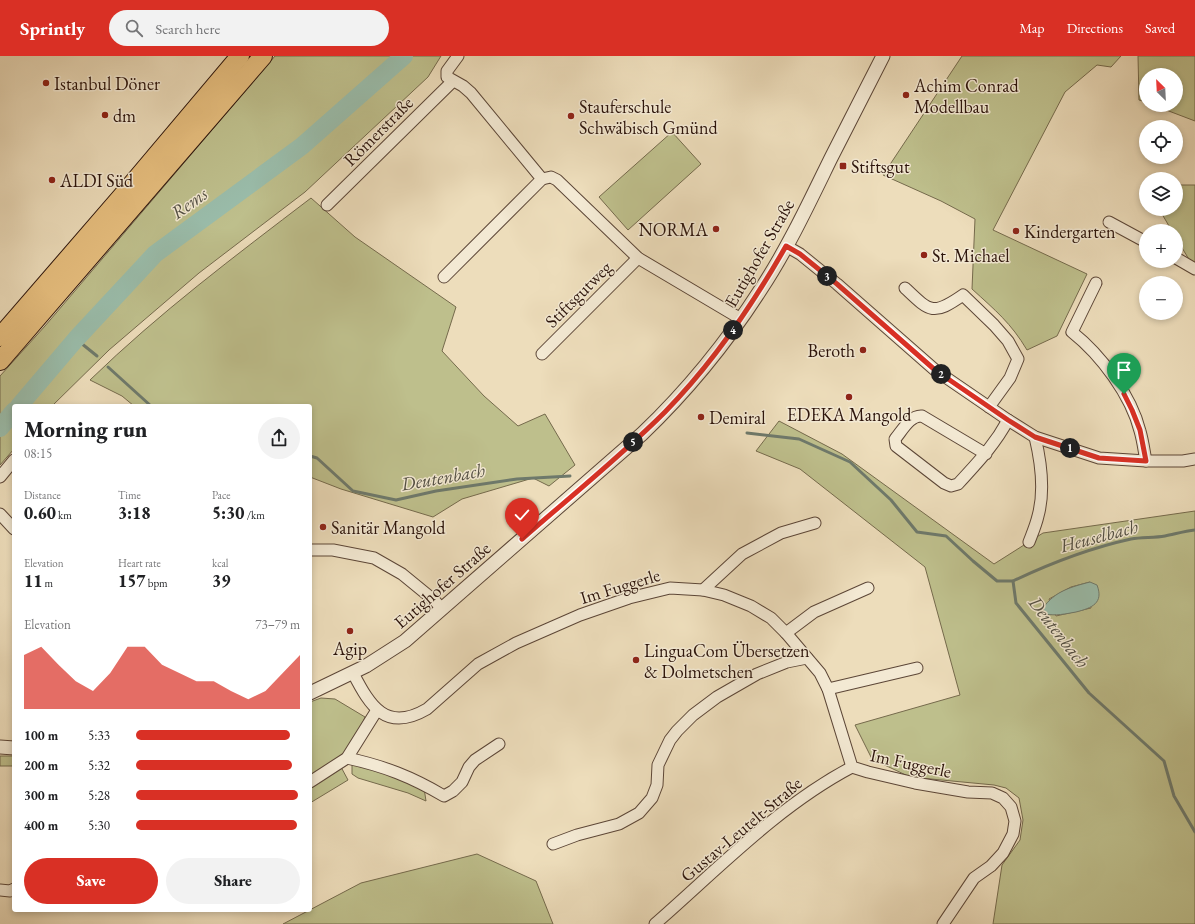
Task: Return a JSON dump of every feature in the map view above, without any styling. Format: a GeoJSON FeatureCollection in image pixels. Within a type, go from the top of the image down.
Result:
{"type":"FeatureCollection","features":[{"type":"Feature","properties":{"kind":"highway"},"geometry":{"type":"LineString","coordinates":[[0,337],[240,56]]}},
{"type":"Feature","properties":{"kind":"highway"},"geometry":{"type":"LineString","coordinates":[[0,361],[262,56]]}},
{"type":"Feature","properties":{"kind":"street","name":"Römerstraße"},"geometry":{"type":"LineString","coordinates":[[327,205],[450,78],[447,71],[458,56]]}},
{"type":"Feature","properties":{"kind":"street","name":"Eutighofer Straße"},"geometry":{"type":"LineString","coordinates":[[312,692],[353,673],[384,655],[405,640],[642,434],[666,411],[701,371],[741,319],[765,283],[786,246],[883,56]]}},
{"type":"Feature","properties":{"kind":"street"},"geometry":{"type":"LineString","coordinates":[[444,277],[542,179],[471,93],[450,78]]}},
{"type":"Feature","properties":{"kind":"street","name":"Stiftsgutweg"},"geometry":{"type":"LineString","coordinates":[[542,179],[551,177],[557,180],[580,204],[638,258],[741,319]]}},
{"type":"Feature","properties":{"kind":"street"},"geometry":{"type":"LineString","coordinates":[[1109,222],[1139,238]]}},
{"type":"Feature","properties":{"kind":"street"},"geometry":{"type":"LineString","coordinates":[[786,246],[800,254],[935,370],[1035,437],[1099,458],[1146,461],[1183,461],[1195,459]]}},
{"type":"Feature","properties":{"kind":"street","name":"Stiftsgutweg"},"geometry":{"type":"LineString","coordinates":[[542,354],[638,258]]}},
{"type":"Feature","properties":{"kind":"street"},"geometry":{"type":"LineString","coordinates":[[1183,262],[1195,269]]}},
{"type":"Feature","properties":{"kind":"street"},"geometry":{"type":"LineString","coordinates":[[1096,283],[1072,332],[1104,363],[1124,394],[1140,430],[1146,461]]}},
{"type":"Feature","properties":{"kind":"street"},"geometry":{"type":"LineString","coordinates":[[905,288],[922,304],[930,309],[939,309],[949,305],[963,295],[1008,341],[1018,359],[1010,378],[989,407]]}},
{"type":"Feature","properties":{"kind":"street"},"geometry":{"type":"LineString","coordinates":[[986,454],[918,415],[913,417],[895,439],[896,446],[920,466],[944,483],[951,486],[958,484],[986,454],[999,437],[1008,420]]}},
{"type":"Feature","properties":{"kind":"street"},"geometry":{"type":"LineString","coordinates":[[1029,542],[1039,515],[1041,497],[1040,456],[1035,437]]}},
{"type":"Feature","properties":{"kind":"street"},"geometry":{"type":"LineString","coordinates":[[0,477],[12,462]]}},
{"type":"Feature","properties":{"kind":"street"},"geometry":{"type":"LineString","coordinates":[[0,514],[12,527]]}},
{"type":"Feature","properties":{"kind":"street"},"geometry":{"type":"LineString","coordinates":[[703,590],[742,554],[781,533],[815,523]]}},
{"type":"Feature","properties":{"kind":"street"},"geometry":{"type":"LineString","coordinates":[[312,550],[334,550],[374,558],[402,574],[435,601],[442,609]]}},
{"type":"Feature","properties":{"kind":"street","name":"Im Fuggerle"},"geometry":{"type":"LineString","coordinates":[[353,673],[365,696],[377,710],[387,716],[398,718],[408,717],[427,709],[478,664],[510,646],[580,615],[629,598],[670,588],[703,590],[751,606],[771,618],[786,633],[820,673],[828,689],[852,767],[915,783],[968,792],[992,793],[1003,798],[1011,807],[1015,822],[1013,834],[1003,853],[991,866],[974,878],[943,924]]}},
{"type":"Feature","properties":{"kind":"street"},"geometry":{"type":"LineString","coordinates":[[786,633],[814,612],[868,588]]}},
{"type":"Feature","properties":{"kind":"street"},"geometry":{"type":"LineString","coordinates":[[553,844],[577,835],[619,824],[639,814],[652,798],[657,785],[658,765],[670,740],[694,715],[717,697],[757,674],[788,662],[807,658]]}},
{"type":"Feature","properties":{"kind":"street"},"geometry":{"type":"LineString","coordinates":[[828,689],[917,668]]}},
{"type":"Feature","properties":{"kind":"street"},"geometry":{"type":"LineString","coordinates":[[312,781],[347,758],[377,710]]}},
{"type":"Feature","properties":{"kind":"street"},"geometry":{"type":"LineString","coordinates":[[347,758],[375,764],[402,774],[444,796],[453,791],[462,782],[469,767],[475,760],[499,744]]}},
{"type":"Feature","properties":{"kind":"street"},"geometry":{"type":"LineString","coordinates":[[0,747],[12,748]]}},
{"type":"Feature","properties":{"kind":"street","name":"Gustav-Leutelt-Straße"},"geometry":{"type":"LineString","coordinates":[[655,924],[781,813],[828,780],[852,767]]}},
{"type":"Feature","properties":{"kind":"shaded area"},"geometry":{"type":"Polygon","coordinates":[[[275,56],[441,56],[428,77],[305,192],[199,273],[109,350],[54,404],[12,404],[12,451],[0,465],[0,376],[45,326],[275,56]]]}},
{"type":"Feature","properties":{"kind":"shaded area"},"geometry":{"type":"Polygon","coordinates":[[[962,56],[1121,56],[1111,67],[1097,65],[1065,92],[993,230],[1087,274],[1057,336],[1027,350],[1009,324],[972,289],[975,219],[941,201],[883,175],[962,56]]]}},
{"type":"Feature","properties":{"kind":"shaded area"},"geometry":{"type":"Polygon","coordinates":[[[1138,56],[1195,56],[1195,121],[1171,112],[1183,112],[1183,68],[1139,68],[1139,100],[1138,56]]]}},
{"type":"Feature","properties":{"kind":"shaded area"},"geometry":{"type":"Polygon","coordinates":[[[672,132],[701,164],[628,230],[599,197],[672,132]]]}},
{"type":"Feature","properties":{"kind":"shaded area"},"geometry":{"type":"Polygon","coordinates":[[[1183,185],[1195,185],[1195,264],[1190,261],[1183,250],[1183,224],[1168,224],[1163,216],[1183,216],[1183,185]]]}},
{"type":"Feature","properties":{"kind":"shaded area"},"geometry":{"type":"Polygon","coordinates":[[[311,198],[355,237],[456,307],[442,351],[484,396],[518,426],[545,414],[575,465],[549,486],[533,478],[462,499],[433,517],[341,489],[312,478],[312,404],[132,404],[122,396],[90,380],[143,331],[226,263],[311,198]]]}},
{"type":"Feature","properties":{"kind":"shaded area"},"geometry":{"type":"Polygon","coordinates":[[[779,421],[842,454],[994,564],[1043,533],[1195,511],[1195,924],[993,924],[1002,865],[1020,840],[1023,820],[1019,798],[1006,788],[994,785],[910,777],[872,759],[855,725],[960,695],[925,567],[800,469],[756,451],[779,421]],[[1090,582],[1071,587],[1049,599],[1056,616],[1091,608],[1090,582]]]}},
{"type":"Feature","properties":{"kind":"shaded area"},"geometry":{"type":"Polygon","coordinates":[[[1090,582],[1097,585],[1099,591],[1098,600],[1095,604],[1087,609],[1068,613],[1057,615],[1045,614],[1043,608],[1053,597],[1064,590],[1090,582]]]}},
{"type":"Feature","properties":{"kind":"shaded area"},"geometry":{"type":"Polygon","coordinates":[[[321,698],[335,699],[365,717],[355,743],[342,759],[312,778],[312,701],[321,698]]]}},
{"type":"Feature","properties":{"kind":"shaded area"},"geometry":{"type":"Polygon","coordinates":[[[0,756],[12,756],[12,766],[0,766],[0,756]]]}},
{"type":"Feature","properties":{"kind":"shaded area"},"geometry":{"type":"Polygon","coordinates":[[[352,763],[380,769],[424,788],[426,801],[408,793],[358,778],[352,774],[352,763]]]}},
{"type":"Feature","properties":{"kind":"shaded area"},"geometry":{"type":"Polygon","coordinates":[[[341,767],[348,780],[312,802],[312,785],[341,767]]]}},
{"type":"Feature","properties":{"kind":"shaded area"},"geometry":{"type":"Polygon","coordinates":[[[477,854],[536,881],[553,924],[283,924],[306,912],[312,912],[312,909],[361,883],[477,854]]]}},
{"type":"Feature","properties":{"kind":"waterway","name":"Rems"},"geometry":{"type":"LineString","coordinates":[[21,404],[76,339],[155,254],[302,146],[404,56]]}},
{"type":"Feature","properties":{"kind":"waterway","name":"Deutenbach"},"geometry":{"type":"LineString","coordinates":[[76,339],[97,356]]}},
{"type":"Feature","properties":{"kind":"waterway","name":"Deutenbach"},"geometry":{"type":"LineString","coordinates":[[108,367],[149,404]]}},
{"type":"Feature","properties":{"kind":"waterway","name":"Rems"},"geometry":{"type":"LineString","coordinates":[[0,428],[12,413]]}},
{"type":"Feature","properties":{"kind":"waterway","name":"Deutenbach"},"geometry":{"type":"LineString","coordinates":[[747,433],[799,439],[850,462],[891,500],[917,532],[946,536],[997,581],[1013,581],[1016,603],[1089,693],[1164,761],[1174,796],[1195,832]]}},
{"type":"Feature","properties":{"kind":"waterway","name":"Deutenbach"},"geometry":{"type":"LineString","coordinates":[[312,457],[317,458],[353,491],[396,500],[436,491],[517,479],[570,476]]}},
{"type":"Feature","properties":{"kind":"waterway","name":"Heuselbach"},"geometry":{"type":"LineString","coordinates":[[1013,581],[1056,562],[1086,551],[1131,539],[1161,537],[1195,530]]}},
{"type":"Feature","properties":{"kind":"place","name":"Istanbul Döner"},"geometry":{"type":"Point","coordinates":[46,83]}},
{"type":"Feature","properties":{"kind":"place","name":"Achim Conrad Modellbau"},"geometry":{"type":"Point","coordinates":[906,95]}},
{"type":"Feature","properties":{"kind":"place","name":"dm"},"geometry":{"type":"Point","coordinates":[105,115]}},
{"type":"Feature","properties":{"kind":"place","name":"Stauferschule Schwäbisch Gmünd"},"geometry":{"type":"Point","coordinates":[571,116]}},
{"type":"Feature","properties":{"kind":"place","name":"Stiftsgut"},"geometry":{"type":"Point","coordinates":[843,166]}},
{"type":"Feature","properties":{"kind":"place","name":"ALDI Süd"},"geometry":{"type":"Point","coordinates":[52,180]}},
{"type":"Feature","properties":{"kind":"place","name":"NORMA"},"geometry":{"type":"Point","coordinates":[716,229]}},
{"type":"Feature","properties":{"kind":"place","name":"Kindergarten"},"geometry":{"type":"Point","coordinates":[1016,231]}},
{"type":"Feature","properties":{"kind":"place","name":"St. Michael"},"geometry":{"type":"Point","coordinates":[924,255]}},
{"type":"Feature","properties":{"kind":"place","name":"Beroth"},"geometry":{"type":"Point","coordinates":[863,350]}},
{"type":"Feature","properties":{"kind":"place","name":"EDEKA Mangold"},"geometry":{"type":"Point","coordinates":[849,397]}},
{"type":"Feature","properties":{"kind":"place","name":"Demiral"},"geometry":{"type":"Point","coordinates":[701,417]}},
{"type":"Feature","properties":{"kind":"place","name":"Sanitär Mangold"},"geometry":{"type":"Point","coordinates":[323,527]}},
{"type":"Feature","properties":{"kind":"place","name":"Agip"},"geometry":{"type":"Point","coordinates":[350,631]}},
{"type":"Feature","properties":{"kind":"place","name":"LinguaCom Übersetzen & Dolmetschen"},"geometry":{"type":"Point","coordinates":[636,660]}},
{"type":"Feature","properties":{"kind":"route"},"geometry":{"type":"LineString","coordinates":[[522,539],[642,434],[666,411],[728,337],[761,290],[786,246],[800,254],[837,284],[935,370],[1035,437],[1099,458],[1146,461],[1140,430],[1124,394]]}}]}
